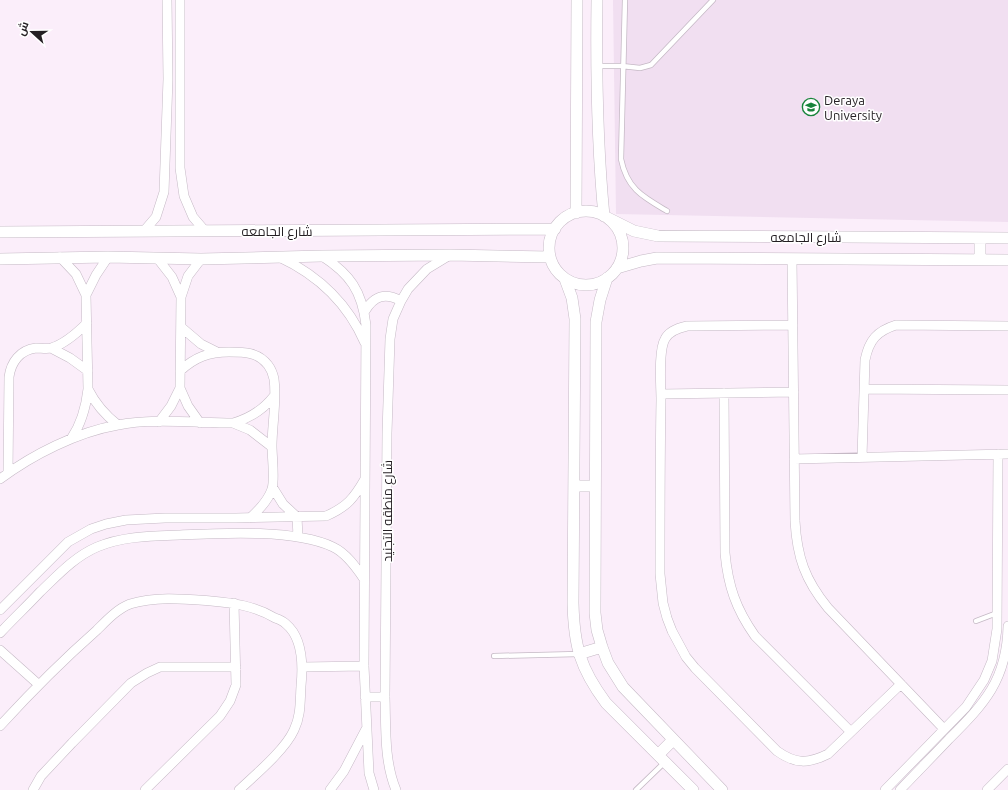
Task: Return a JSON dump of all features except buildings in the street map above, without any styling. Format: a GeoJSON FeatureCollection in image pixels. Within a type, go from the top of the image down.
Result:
{"type":"FeatureCollection","features":[{"type":"Feature","properties":{"kind":"street"},"geometry":{"type":"LineString","coordinates":[[144,231],[156,217],[164,192],[168,79],[167,0]]}},
{"type":"Feature","properties":{"kind":"street"},"geometry":{"type":"LineString","coordinates":[[180,0],[180,168],[184,196],[193,217],[204,231]]}},
{"type":"Feature","properties":{"kind":"street"},"geometry":{"type":"LineString","coordinates":[[576,213],[577,0]]}},
{"type":"Feature","properties":{"kind":"street"},"geometry":{"type":"LineString","coordinates":[[597,0],[600,165],[606,217]]}},
{"type":"Feature","properties":{"kind":"street"},"geometry":{"type":"LineString","coordinates":[[590,212],[606,217],[614,225],[622,242],[623,251],[617,268],[607,278],[599,282],[586,285],[573,283],[556,270],[550,257],[550,243],[555,229],[564,219],[576,213],[590,212]]}},
{"type":"Feature","properties":{"kind":"street","name":"شارع الجامعه"},"geometry":{"type":"LineString","coordinates":[[606,217],[634,231],[658,236],[1008,238]]}},
{"type":"Feature","properties":{"kind":"street","name":"شارع الجامعه"},"geometry":{"type":"LineString","coordinates":[[0,232],[555,229]]}},
{"type":"Feature","properties":{"kind":"street"},"geometry":{"type":"LineString","coordinates":[[980,238],[980,260]]}},
{"type":"Feature","properties":{"kind":"street","name":"شارع الجامعه"},"geometry":{"type":"LineString","coordinates":[[0,259],[108,257],[201,259],[450,254],[550,257]]}},
{"type":"Feature","properties":{"kind":"street","name":"شارع منطقه التجنيد"},"geometry":{"type":"LineString","coordinates":[[396,790],[389,769],[386,738],[385,697],[387,433],[390,339],[394,319],[401,301],[408,289],[422,274],[438,261],[450,254]]}},
{"type":"Feature","properties":{"kind":"street","name":"شارع منطقه التجنيد"},"geometry":{"type":"LineString","coordinates":[[322,256],[337,265],[350,278],[359,294],[365,311],[364,666],[368,773],[374,790]]}},
{"type":"Feature","properties":{"kind":"street"},"geometry":{"type":"LineString","coordinates":[[60,257],[76,274],[86,295],[88,389],[82,421],[71,439]]}},
{"type":"Feature","properties":{"kind":"street"},"geometry":{"type":"LineString","coordinates":[[86,295],[96,275],[108,257]]}},
{"type":"Feature","properties":{"kind":"street"},"geometry":{"type":"LineString","coordinates":[[277,257],[311,275],[331,292],[348,312],[366,346]]}},
{"type":"Feature","properties":{"kind":"street","name":"شارع الجامعه"},"geometry":{"type":"LineString","coordinates":[[617,268],[657,258],[1008,260]]}},
{"type":"Feature","properties":{"kind":"street"},"geometry":{"type":"LineString","coordinates":[[158,259],[172,277],[181,297]]}},
{"type":"Feature","properties":{"kind":"street"},"geometry":{"type":"LineString","coordinates":[[200,423],[188,406],[180,388],[180,327],[181,297],[188,276],[201,259]]}},
{"type":"Feature","properties":{"kind":"street"},"geometry":{"type":"LineString","coordinates":[[792,259],[796,540],[800,559],[816,593],[828,608],[944,729]]}},
{"type":"Feature","properties":{"kind":"street"},"geometry":{"type":"LineString","coordinates":[[607,278],[600,300],[596,322],[595,613],[597,630],[608,663],[623,687],[722,790]]}},
{"type":"Feature","properties":{"kind":"street"},"geometry":{"type":"LineString","coordinates":[[566,279],[570,288],[574,308],[574,628],[579,654],[595,688],[606,703],[693,790]]}},
{"type":"Feature","properties":{"kind":"street"},"geometry":{"type":"LineString","coordinates":[[365,311],[371,302],[380,297],[390,296],[401,301]]}},
{"type":"Feature","properties":{"kind":"street"},"geometry":{"type":"LineString","coordinates":[[8,473],[9,377],[10,369],[14,361],[27,350],[35,348],[51,348],[70,338],[87,323]]}},
{"type":"Feature","properties":{"kind":"street"},"geometry":{"type":"LineString","coordinates":[[793,325],[687,326],[670,332],[665,339],[662,348],[661,394],[661,589],[667,618],[679,644],[695,668],[777,751],[786,757],[807,761],[818,759],[828,754],[901,684]]}},
{"type":"Feature","properties":{"kind":"street"},"geometry":{"type":"LineString","coordinates":[[862,457],[865,360],[867,350],[875,337],[887,328],[896,325],[1008,326]]}},
{"type":"Feature","properties":{"kind":"street"},"geometry":{"type":"LineString","coordinates":[[180,327],[198,342],[217,352]]}},
{"type":"Feature","properties":{"kind":"street"},"geometry":{"type":"LineString","coordinates":[[51,348],[70,358],[88,371]]}},
{"type":"Feature","properties":{"kind":"street"},"geometry":{"type":"LineString","coordinates":[[180,371],[197,358],[217,352],[243,352],[257,356],[263,360],[272,372],[274,380],[272,447],[273,488],[283,504],[297,517],[298,537]]}},
{"type":"Feature","properties":{"kind":"street"},"geometry":{"type":"LineString","coordinates":[[159,422],[171,406],[180,388]]}},
{"type":"Feature","properties":{"kind":"street"},"geometry":{"type":"LineString","coordinates":[[88,389],[100,409],[118,425]]}},
{"type":"Feature","properties":{"kind":"street"},"geometry":{"type":"LineString","coordinates":[[864,389],[1008,390]]}},
{"type":"Feature","properties":{"kind":"street"},"geometry":{"type":"LineString","coordinates":[[661,394],[794,392]]}},
{"type":"Feature","properties":{"kind":"street"},"geometry":{"type":"LineString","coordinates":[[724,393],[724,553],[726,571],[734,600],[755,636],[851,732]]}},
{"type":"Feature","properties":{"kind":"street"},"geometry":{"type":"LineString","coordinates":[[0,480],[8,473],[42,453],[94,430],[138,422],[233,423],[243,421],[260,411],[274,396]]}},
{"type":"Feature","properties":{"kind":"street"},"geometry":{"type":"LineString","coordinates":[[233,423],[254,433],[272,447]]}},
{"type":"Feature","properties":{"kind":"street"},"geometry":{"type":"LineString","coordinates":[[885,790],[973,698],[984,680],[994,650],[997,613],[998,454]]}},
{"type":"Feature","properties":{"kind":"street"},"geometry":{"type":"LineString","coordinates":[[794,459],[1008,454]]}},
{"type":"Feature","properties":{"kind":"street"},"geometry":{"type":"LineString","coordinates":[[0,610],[68,542],[91,529],[126,520],[326,516],[348,504],[356,494],[365,478]]}},
{"type":"Feature","properties":{"kind":"street"},"geometry":{"type":"LineString","coordinates":[[574,486],[595,486]]}},
{"type":"Feature","properties":{"kind":"street"},"geometry":{"type":"LineString","coordinates":[[250,518],[263,504],[273,488]]}},
{"type":"Feature","properties":{"kind":"street"},"geometry":{"type":"LineString","coordinates":[[202,534],[203,518]]}},
{"type":"Feature","properties":{"kind":"street"},"geometry":{"type":"LineString","coordinates":[[0,633],[64,568],[79,556],[98,547],[129,538],[219,533],[263,534],[298,537],[334,547],[344,554],[364,579]]}},
{"type":"Feature","properties":{"kind":"street"},"geometry":{"type":"LineString","coordinates":[[20,590],[31,601]]}},
{"type":"Feature","properties":{"kind":"street"},"geometry":{"type":"LineString","coordinates":[[0,726],[38,684],[116,613],[129,605],[155,600],[182,599],[234,603],[257,609],[286,624],[294,635],[299,648],[303,667],[299,715],[294,731],[270,760],[239,790]]}},
{"type":"Feature","properties":{"kind":"street"},"geometry":{"type":"LineString","coordinates":[[145,790],[220,716],[230,701],[236,685],[234,603]]}},
{"type":"Feature","properties":{"kind":"street"},"geometry":{"type":"LineString","coordinates":[[905,788],[974,714],[988,696],[997,680],[1003,664],[1008,641],[1008,626]]}},
{"type":"Feature","properties":{"kind":"street"},"geometry":{"type":"LineString","coordinates":[[579,654],[602,647]]}},
{"type":"Feature","properties":{"kind":"street"},"geometry":{"type":"LineString","coordinates":[[0,650],[38,684]]}},
{"type":"Feature","properties":{"kind":"street"},"geometry":{"type":"LineString","coordinates":[[303,667],[364,666]]}},
{"type":"Feature","properties":{"kind":"street"},"geometry":{"type":"LineString","coordinates":[[33,790],[41,776],[72,743],[131,683],[146,673],[160,667],[236,667]]}},
{"type":"Feature","properties":{"kind":"street"},"geometry":{"type":"LineString","coordinates":[[365,697],[385,697]]}},
{"type":"Feature","properties":{"kind":"street"},"geometry":{"type":"LineString","coordinates":[[330,790],[344,771],[366,728]]}},
{"type":"Feature","properties":{"kind":"street"},"geometry":{"type":"LineString","coordinates":[[661,758],[673,740]]}},
{"type":"Feature","properties":{"kind":"street"},"geometry":{"type":"LineString","coordinates":[[988,790],[1008,769]]}},
{"type":"Feature","properties":{"kind":"lane"},"geometry":{"type":"LineString","coordinates":[[625,0],[622,66],[621,150],[623,169],[626,178],[638,193],[668,211]]}},
{"type":"Feature","properties":{"kind":"lane"},"geometry":{"type":"LineString","coordinates":[[597,66],[640,68],[651,65],[713,0]]}},
{"type":"Feature","properties":{"kind":"lane"},"geometry":{"type":"LineString","coordinates":[[976,621],[997,613]]}},
{"type":"Feature","properties":{"kind":"lane"},"geometry":{"type":"LineString","coordinates":[[494,656],[579,654]]}},
{"type":"Feature","properties":{"kind":"lane"},"geometry":{"type":"LineString","coordinates":[[636,790],[661,758]]}},
{"type":"Feature","properties":{"kind":"shaded area","name":"Deraya University"},"geometry":{"type":"Polygon","coordinates":[[[613,0],[1008,0],[1008,222],[616,214],[613,0]]]}},
{"type":"Feature","properties":{"kind":"place","name":"Deraya University"},"geometry":{"type":"Point","coordinates":[811,107]}}]}
